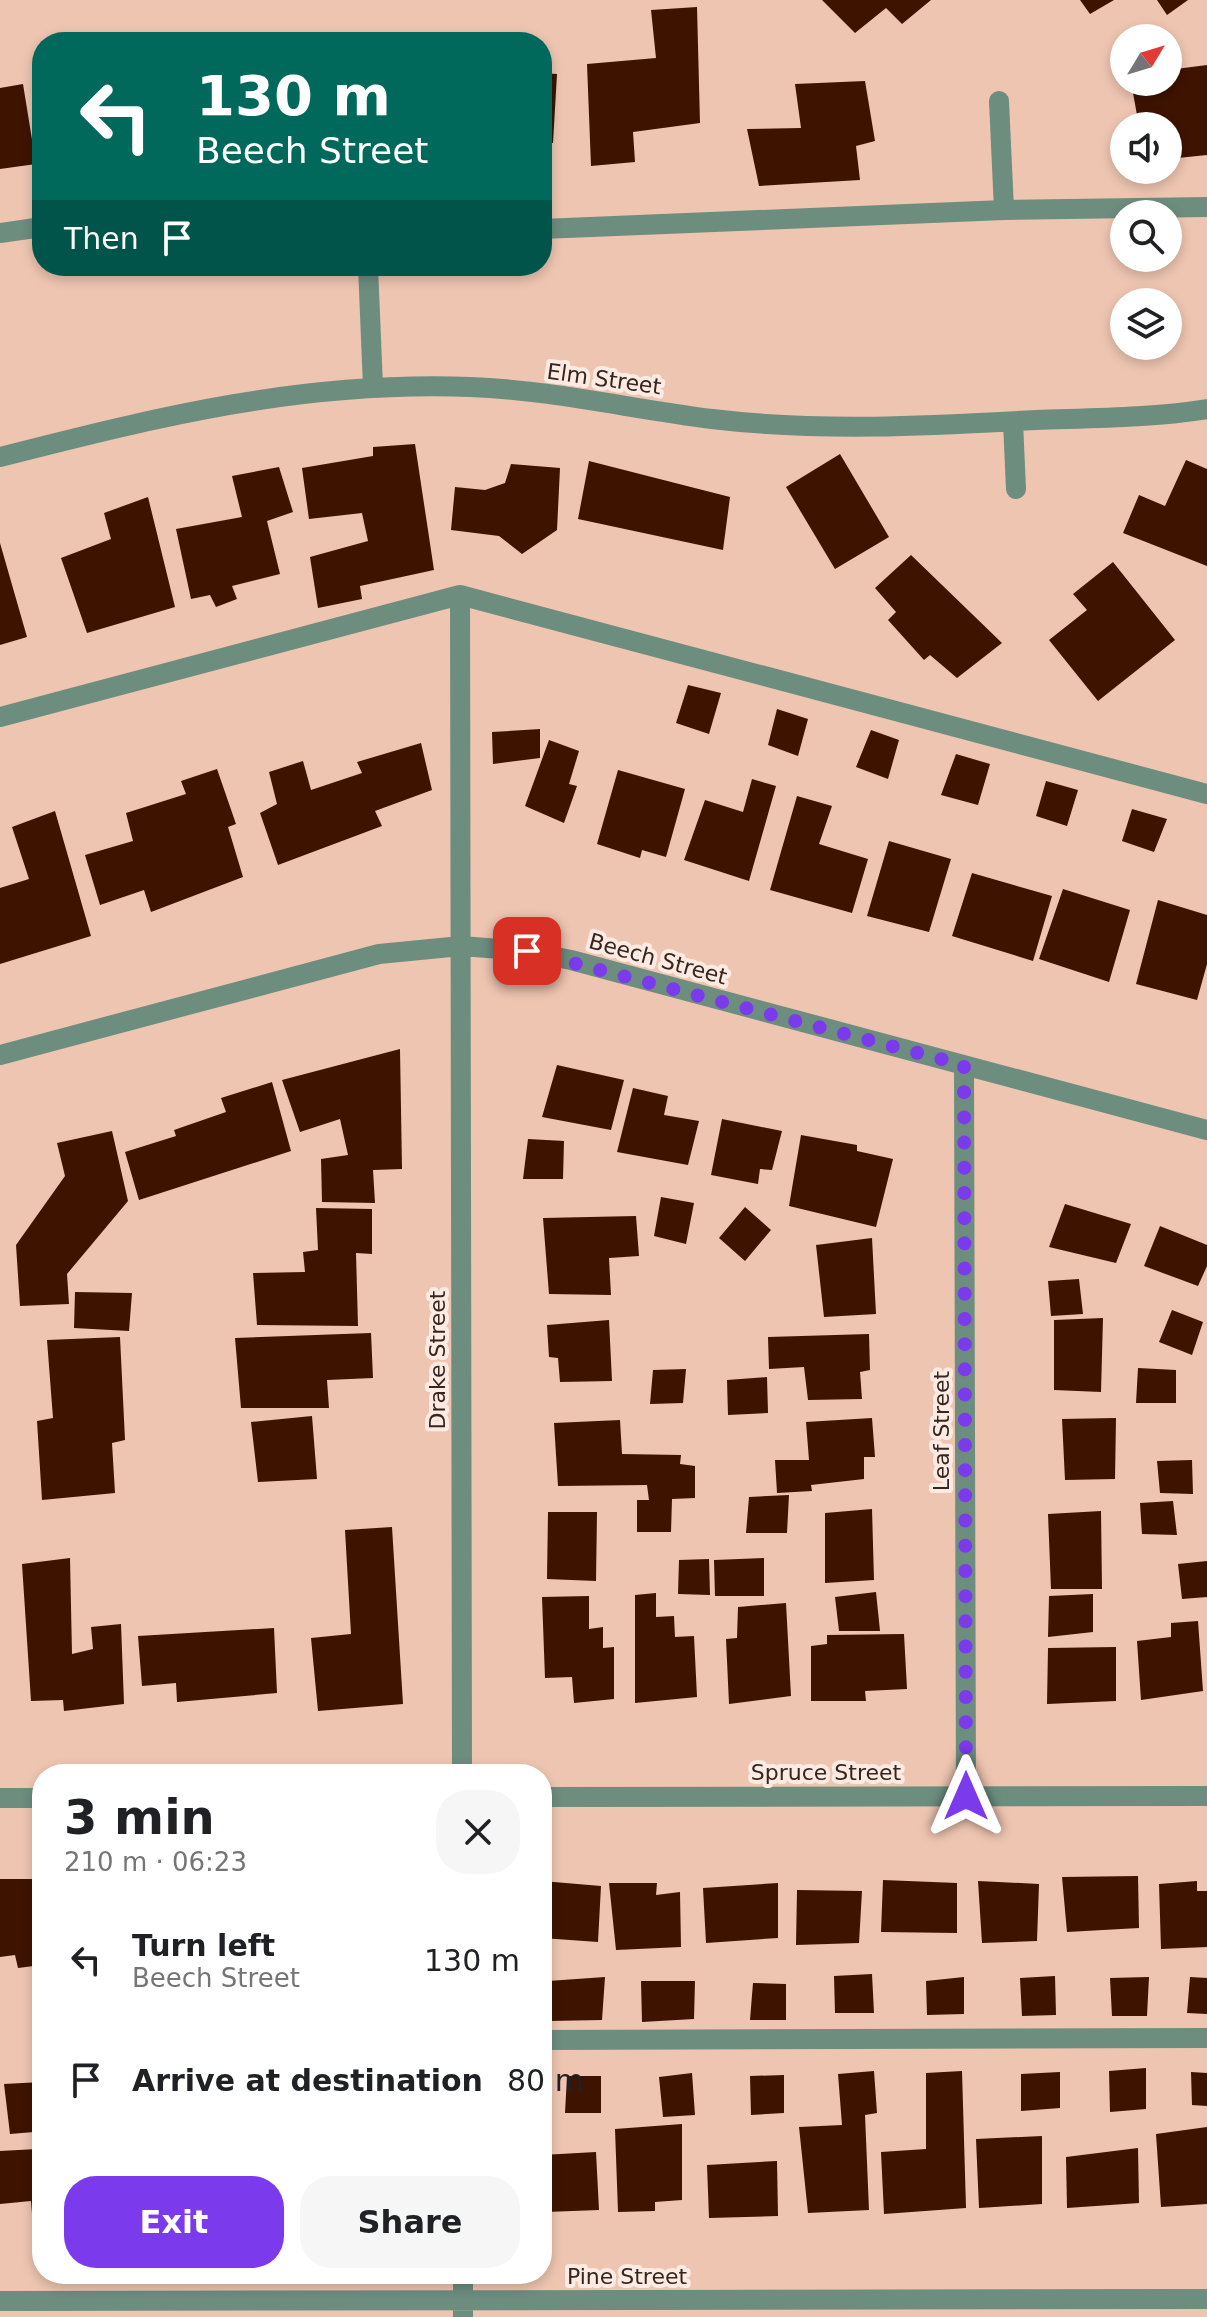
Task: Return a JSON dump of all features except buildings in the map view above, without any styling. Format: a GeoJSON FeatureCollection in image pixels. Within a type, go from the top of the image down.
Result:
{"type":"FeatureCollection","features":[{"type":"Feature","properties":{"kind":"street"},"geometry":{"type":"LineString","coordinates":[[999,101],[1004,210]]}},
{"type":"Feature","properties":{"kind":"street"},"geometry":{"type":"LineString","coordinates":[[552,229],[1004,210],[1207,207]]}},
{"type":"Feature","properties":{"kind":"street"},"geometry":{"type":"LineString","coordinates":[[0,233],[32,228]]}},
{"type":"Feature","properties":{"kind":"street"},"geometry":{"type":"LineString","coordinates":[[368,276],[373,387]]}},
{"type":"Feature","properties":{"kind":"street","name":"Elm Street"},"geometry":{"type":"LineString","coordinates":[[0,457],[161,416],[259,397],[373,387],[486,388],[570,396],[712,419],[810,427],[1013,422],[1207,409]]}},
{"type":"Feature","properties":{"kind":"street"},"geometry":{"type":"LineString","coordinates":[[1013,422],[1016,489]]}},
{"type":"Feature","properties":{"kind":"street"},"geometry":{"type":"LineString","coordinates":[[0,717],[460,595],[1207,794]]}},
{"type":"Feature","properties":{"kind":"street","name":"Drake Street"},"geometry":{"type":"LineString","coordinates":[[460,595],[462,1764]]}},
{"type":"Feature","properties":{"kind":"street","name":"Beech Street"},"geometry":{"type":"LineString","coordinates":[[0,1055],[379,954],[461,946],[527,951],[571,960],[1207,1130]]}},
{"type":"Feature","properties":{"kind":"street","name":"Leaf Street"},"geometry":{"type":"LineString","coordinates":[[964,1065],[966,1796]]}},
{"type":"Feature","properties":{"kind":"street","name":"Spruce Street"},"geometry":{"type":"LineString","coordinates":[[552,1797],[1207,1796]]}},
{"type":"Feature","properties":{"kind":"street"},"geometry":{"type":"LineString","coordinates":[[0,1798],[32,1798]]}},
{"type":"Feature","properties":{"kind":"street"},"geometry":{"type":"LineString","coordinates":[[552,2040],[1207,2038]]}},
{"type":"Feature","properties":{"kind":"street"},"geometry":{"type":"LineString","coordinates":[[463,2284],[463,2309]]}},
{"type":"Feature","properties":{"kind":"street","name":"Pine Street"},"geometry":{"type":"LineString","coordinates":[[0,2301],[463,2309],[1207,2299]]}},
{"type":"Feature","properties":{"kind":"route"},"geometry":{"type":"LineString","coordinates":[[527,951],[964,1065],[966,1796]]}}]}
